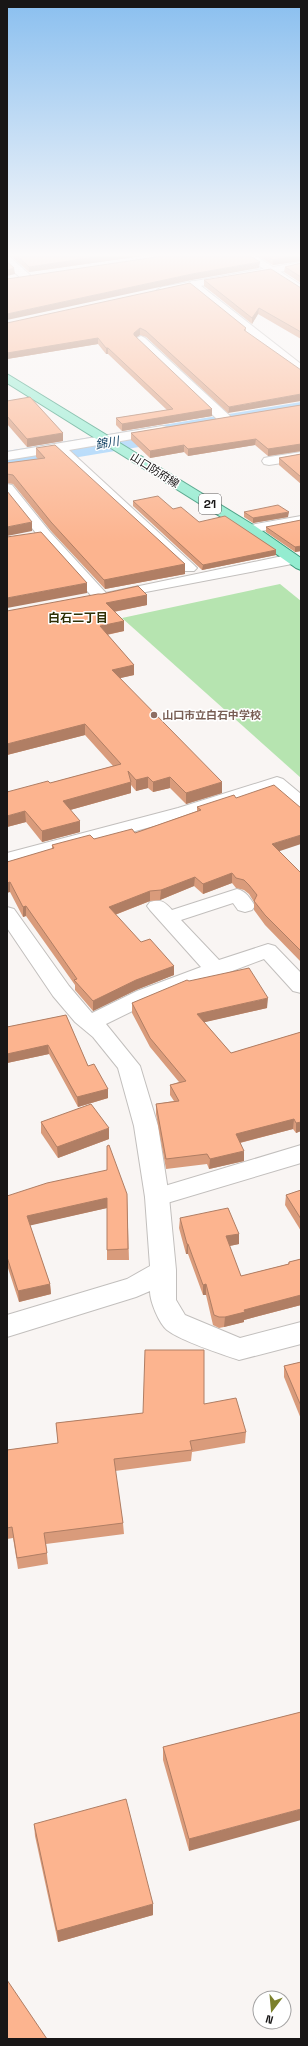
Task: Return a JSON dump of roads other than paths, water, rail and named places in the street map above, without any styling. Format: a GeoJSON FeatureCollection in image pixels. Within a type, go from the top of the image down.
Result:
{"type":"FeatureCollection","features":[{"type":"Feature","properties":{"kind":"main road","name":"山口防府線"},"geometry":{"type":"LineString","coordinates":[[7,378],[250,529],[296,562]]}},
{"type":"Feature","properties":{"kind":"street"},"geometry":{"type":"LineString","coordinates":[[153,351],[225,419]]}},
{"type":"Feature","properties":{"kind":"street"},"geometry":{"type":"LineString","coordinates":[[278,351],[301,370]]}},
{"type":"Feature","properties":{"kind":"street"},"geometry":{"type":"LineString","coordinates":[[210,422],[240,416]]}},
{"type":"Feature","properties":{"kind":"street"},"geometry":{"type":"LineString","coordinates":[[7,456],[59,447],[110,442],[172,428]]}},
{"type":"Feature","properties":{"kind":"street"},"geometry":{"type":"LineString","coordinates":[[59,447],[199,577]]}},
{"type":"Feature","properties":{"kind":"street"},"geometry":{"type":"LineString","coordinates":[[269,462],[301,456]]}},
{"type":"Feature","properties":{"kind":"street"},"geometry":{"type":"LineString","coordinates":[[7,488],[94,599],[199,577],[296,562]]}},
{"type":"Feature","properties":{"kind":"street"},"geometry":{"type":"LineString","coordinates":[[250,529],[301,520]]}},
{"type":"Feature","properties":{"kind":"street"},"geometry":{"type":"LineString","coordinates":[[30,538],[45,535]]}},
{"type":"Feature","properties":{"kind":"street"},"geometry":{"type":"LineString","coordinates":[[7,859],[185,812],[277,783],[301,804]]}},
{"type":"Feature","properties":{"kind":"street"},"geometry":{"type":"LineString","coordinates":[[215,969],[162,912],[236,895],[245,906]]}},
{"type":"Feature","properties":{"kind":"street"},"geometry":{"type":"LineString","coordinates":[[7,914],[61,992],[90,1023],[101,1032],[129,1066],[146,1126],[157,1196],[163,1270],[163,1301],[172,1317],[176,1322],[205,1336],[238,1349],[301,1333]]}},
{"type":"Feature","properties":{"kind":"street"},"geometry":{"type":"LineString","coordinates":[[90,1023],[145,996],[215,969],[268,951],[301,986]]}},
{"type":"Feature","properties":{"kind":"street"},"geometry":{"type":"LineString","coordinates":[[157,1196],[301,1154]]}},
{"type":"Feature","properties":{"kind":"street"},"geometry":{"type":"LineString","coordinates":[[7,1326],[136,1287],[163,1270]]}},
{"type":"Feature","properties":{"kind":"waterway","name":"錦川"},"geometry":{"type":"LineString","coordinates":[[7,460],[301,411]]}},
{"type":"Feature","properties":{"kind":"place","name":"山口市立白石中学校"},"geometry":{"type":"Point","coordinates":[154,715]}},
{"type":"Feature","properties":{"kind":"district","name":"白石二丁目"},"geometry":{"type":"Point","coordinates":[78,618]}}]}
